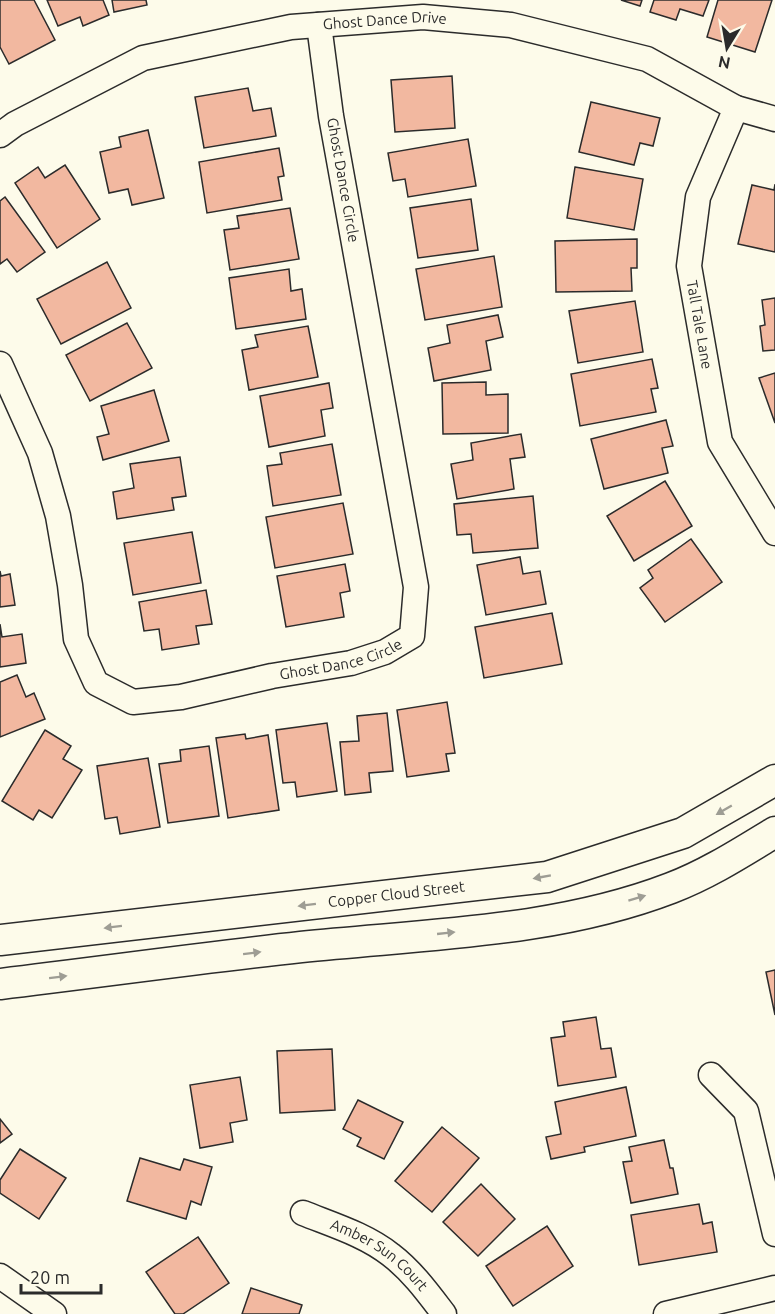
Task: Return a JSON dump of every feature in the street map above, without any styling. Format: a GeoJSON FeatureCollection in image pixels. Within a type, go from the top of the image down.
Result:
{"type":"FeatureCollection","features":[{"type":"Feature","properties":{"kind":"street","name":"Ghost Dance Drive"},"geometry":{"type":"LineString","coordinates":[[0,135],[15,124],[143,58],[291,27],[423,18],[510,25],[647,59],[736,108],[775,119]]}},
{"type":"Feature","properties":{"kind":"street","name":"Ghost Dance Circle"},"geometry":{"type":"LineString","coordinates":[[0,364],[40,453],[58,516],[70,585],[76,639],[96,683],[133,702],[181,697],[272,676],[351,663],[385,652],[412,636],[416,587],[331,116],[319,25]]}},
{"type":"Feature","properties":{"kind":"street","name":"Tall Tale Lane"},"geometry":{"type":"LineString","coordinates":[[736,108],[698,197],[689,266],[720,442],[775,533]]}},
{"type":"Feature","properties":{"kind":"street","name":"Copper Cloud Street"},"geometry":{"type":"LineString","coordinates":[[0,940],[547,877],[683,833],[775,780]]}},
{"type":"Feature","properties":{"kind":"street"},"geometry":{"type":"LineString","coordinates":[[0,984],[300,948],[553,921],[672,888],[775,832]]}},
{"type":"Feature","properties":{"kind":"street"},"geometry":{"type":"LineString","coordinates":[[711,1075],[746,1111],[775,1234]]}},
{"type":"Feature","properties":{"kind":"street","name":"Amber Sun Court"},"geometry":{"type":"LineString","coordinates":[[303,1213],[354,1233],[391,1255],[424,1287],[444,1314]]}},
{"type":"Feature","properties":{"kind":"street"},"geometry":{"type":"LineString","coordinates":[[0,1276],[54,1314]]}},
{"type":"Feature","properties":{"kind":"street"},"geometry":{"type":"LineString","coordinates":[[666,1314],[775,1287]]}},
{"type":"Feature","properties":{"kind":"building"},"geometry":{"type":"Polygon","coordinates":[[[0,0],[34,0],[55,40],[9,64],[0,47],[0,0]]]}},
{"type":"Feature","properties":{"kind":"building"},"geometry":{"type":"Polygon","coordinates":[[[47,0],[103,0],[109,15],[83,26],[80,17],[58,26],[47,0]]]}},
{"type":"Feature","properties":{"kind":"building"},"geometry":{"type":"Polygon","coordinates":[[[112,0],[146,0],[147,5],[114,12],[112,0]]]}},
{"type":"Feature","properties":{"kind":"building"},"geometry":{"type":"Polygon","coordinates":[[[621,0],[642,0],[640,6],[621,0]]]}},
{"type":"Feature","properties":{"kind":"building"},"geometry":{"type":"Polygon","coordinates":[[[654,0],[709,0],[703,16],[680,9],[676,20],[650,12],[654,0]]]}},
{"type":"Feature","properties":{"kind":"building"},"geometry":{"type":"Polygon","coordinates":[[[718,0],[772,0],[755,52],[707,37],[718,0]]]}},
{"type":"Feature","properties":{"kind":"building"},"geometry":{"type":"Polygon","coordinates":[[[452,76],[455,128],[395,132],[391,80],[452,76]]]}},
{"type":"Feature","properties":{"kind":"building"},"geometry":{"type":"Polygon","coordinates":[[[248,88],[253,111],[271,108],[276,136],[204,148],[195,97],[248,88]]]}},
{"type":"Feature","properties":{"kind":"building"},"geometry":{"type":"Polygon","coordinates":[[[591,102],[660,118],[653,146],[640,143],[634,165],[579,152],[591,102]]]}},
{"type":"Feature","properties":{"kind":"building"},"geometry":{"type":"Polygon","coordinates":[[[148,130],[164,198],[132,205],[128,189],[109,193],[100,152],[121,147],[119,137],[148,130]]]}},
{"type":"Feature","properties":{"kind":"building"},"geometry":{"type":"Polygon","coordinates":[[[468,139],[476,186],[408,197],[405,179],[393,181],[388,153],[468,139]]]}},
{"type":"Feature","properties":{"kind":"building"},"geometry":{"type":"Polygon","coordinates":[[[279,148],[284,176],[278,177],[282,200],[207,213],[199,162],[279,148]]]}},
{"type":"Feature","properties":{"kind":"building"},"geometry":{"type":"Polygon","coordinates":[[[65,165],[100,219],[57,248],[15,183],[38,167],[45,178],[65,165]]]}},
{"type":"Feature","properties":{"kind":"building"},"geometry":{"type":"Polygon","coordinates":[[[575,167],[643,179],[634,230],[567,218],[575,167]]]}},
{"type":"Feature","properties":{"kind":"building"},"geometry":{"type":"Polygon","coordinates":[[[775,184],[775,252],[738,244],[752,185],[774,190],[775,184]]]}},
{"type":"Feature","properties":{"kind":"building"},"geometry":{"type":"Polygon","coordinates":[[[5,197],[45,252],[17,272],[7,259],[0,264],[0,201],[5,197]]]}},
{"type":"Feature","properties":{"kind":"building"},"geometry":{"type":"Polygon","coordinates":[[[471,199],[478,250],[418,258],[410,208],[471,199]]]}},
{"type":"Feature","properties":{"kind":"building"},"geometry":{"type":"Polygon","coordinates":[[[290,208],[299,259],[230,270],[224,230],[239,228],[237,216],[290,208]]]}},
{"type":"Feature","properties":{"kind":"building"},"geometry":{"type":"Polygon","coordinates":[[[637,239],[637,268],[631,268],[632,291],[556,292],[555,241],[637,239]]]}},
{"type":"Feature","properties":{"kind":"building"},"geometry":{"type":"Polygon","coordinates":[[[494,256],[502,307],[425,320],[416,269],[494,256]]]}},
{"type":"Feature","properties":{"kind":"building"},"geometry":{"type":"Polygon","coordinates":[[[107,262],[131,308],[61,344],[37,299],[107,262]]]}},
{"type":"Feature","properties":{"kind":"building"},"geometry":{"type":"Polygon","coordinates":[[[289,269],[291,291],[302,289],[306,319],[236,329],[229,278],[289,269]]]}},
{"type":"Feature","properties":{"kind":"building"},"geometry":{"type":"Polygon","coordinates":[[[775,298],[775,350],[763,351],[760,326],[765,325],[762,300],[775,298]]]}},
{"type":"Feature","properties":{"kind":"building"},"geometry":{"type":"Polygon","coordinates":[[[635,301],[643,352],[578,363],[569,311],[635,301]]]}},
{"type":"Feature","properties":{"kind":"building"},"geometry":{"type":"Polygon","coordinates":[[[498,315],[503,337],[486,341],[491,370],[434,381],[428,348],[450,343],[447,325],[498,315]]]}},
{"type":"Feature","properties":{"kind":"building"},"geometry":{"type":"Polygon","coordinates":[[[127,323],[152,368],[90,401],[66,355],[127,323]]]}},
{"type":"Feature","properties":{"kind":"building"},"geometry":{"type":"Polygon","coordinates":[[[308,326],[318,377],[249,390],[242,350],[258,347],[255,335],[308,326]]]}},
{"type":"Feature","properties":{"kind":"building"},"geometry":{"type":"Polygon","coordinates":[[[652,359],[658,388],[651,389],[656,412],[580,426],[571,374],[652,359]]]}},
{"type":"Feature","properties":{"kind":"building"},"geometry":{"type":"Polygon","coordinates":[[[775,373],[775,423],[759,378],[775,373]]]}},
{"type":"Feature","properties":{"kind":"building"},"geometry":{"type":"Polygon","coordinates":[[[486,382],[486,395],[508,394],[508,433],[443,434],[442,383],[486,382]]]}},
{"type":"Feature","properties":{"kind":"building"},"geometry":{"type":"Polygon","coordinates":[[[329,383],[333,408],[321,410],[325,436],[269,447],[260,396],[329,383]]]}},
{"type":"Feature","properties":{"kind":"building"},"geometry":{"type":"Polygon","coordinates":[[[154,390],[169,441],[103,460],[97,437],[109,434],[101,406],[154,390]]]}},
{"type":"Feature","properties":{"kind":"building"},"geometry":{"type":"Polygon","coordinates":[[[666,420],[673,446],[662,448],[668,473],[604,489],[591,439],[666,420]]]}},
{"type":"Feature","properties":{"kind":"building"},"geometry":{"type":"Polygon","coordinates":[[[521,434],[525,457],[510,459],[514,489],[457,499],[451,464],[473,460],[471,443],[521,434]]]}},
{"type":"Feature","properties":{"kind":"building"},"geometry":{"type":"Polygon","coordinates":[[[332,444],[341,495],[273,506],[267,466],[282,464],[280,453],[332,444]]]}},
{"type":"Feature","properties":{"kind":"building"},"geometry":{"type":"Polygon","coordinates":[[[180,457],[186,496],[172,498],[174,510],[117,519],[113,492],[134,488],[130,464],[180,457]]]}},
{"type":"Feature","properties":{"kind":"building"},"geometry":{"type":"Polygon","coordinates":[[[665,481],[692,526],[634,561],[607,516],[665,481]]]}},
{"type":"Feature","properties":{"kind":"building"},"geometry":{"type":"Polygon","coordinates":[[[533,496],[538,548],[473,553],[471,534],[457,535],[454,504],[533,496]]]}},
{"type":"Feature","properties":{"kind":"building"},"geometry":{"type":"Polygon","coordinates":[[[343,503],[353,554],[275,568],[266,517],[343,503]]]}},
{"type":"Feature","properties":{"kind":"building"},"geometry":{"type":"Polygon","coordinates":[[[192,532],[201,583],[133,595],[124,543],[192,532]]]}},
{"type":"Feature","properties":{"kind":"building"},"geometry":{"type":"Polygon","coordinates":[[[691,539],[722,582],[665,622],[640,588],[653,578],[648,570],[691,539]]]}},
{"type":"Feature","properties":{"kind":"building"},"geometry":{"type":"Polygon","coordinates":[[[520,557],[523,574],[540,571],[546,604],[486,615],[477,565],[520,557]]]}},
{"type":"Feature","properties":{"kind":"building"},"geometry":{"type":"Polygon","coordinates":[[[345,564],[350,591],[340,593],[344,617],[286,627],[277,576],[345,564]]]}},
{"type":"Feature","properties":{"kind":"building"},"geometry":{"type":"Polygon","coordinates":[[[0,571],[1,576],[10,574],[15,605],[0,607],[0,571]]]}},
{"type":"Feature","properties":{"kind":"building"},"geometry":{"type":"Polygon","coordinates":[[[206,590],[212,624],[196,626],[199,644],[162,650],[159,629],[144,631],[139,602],[206,590]]]}},
{"type":"Feature","properties":{"kind":"building"},"geometry":{"type":"Polygon","coordinates":[[[552,613],[562,664],[484,678],[475,627],[552,613]]]}},
{"type":"Feature","properties":{"kind":"building"},"geometry":{"type":"Polygon","coordinates":[[[0,624],[2,637],[22,634],[26,663],[0,667],[0,624]]]}},
{"type":"Feature","properties":{"kind":"building"},"geometry":{"type":"Polygon","coordinates":[[[17,675],[26,697],[34,693],[45,719],[0,737],[0,682],[17,675]]]}},
{"type":"Feature","properties":{"kind":"building"},"geometry":{"type":"Polygon","coordinates":[[[447,702],[455,753],[446,754],[449,771],[407,777],[397,710],[447,702]]]}},
{"type":"Feature","properties":{"kind":"building"},"geometry":{"type":"Polygon","coordinates":[[[387,713],[393,771],[369,773],[371,792],[345,795],[340,742],[359,741],[357,716],[387,713]]]}},
{"type":"Feature","properties":{"kind":"building"},"geometry":{"type":"Polygon","coordinates":[[[327,723],[337,791],[297,797],[295,782],[283,783],[276,730],[327,723]]]}},
{"type":"Feature","properties":{"kind":"building"},"geometry":{"type":"Polygon","coordinates":[[[45,730],[71,746],[63,759],[82,770],[52,818],[39,810],[33,820],[2,801],[45,730]]]}},
{"type":"Feature","properties":{"kind":"building"},"geometry":{"type":"Polygon","coordinates":[[[245,734],[246,739],[268,735],[279,810],[228,818],[216,738],[245,734]]]}},
{"type":"Feature","properties":{"kind":"building"},"geometry":{"type":"Polygon","coordinates":[[[209,746],[219,816],[168,823],[159,764],[181,761],[180,750],[209,746]]]}},
{"type":"Feature","properties":{"kind":"building"},"geometry":{"type":"Polygon","coordinates":[[[148,758],[160,827],[120,834],[117,817],[105,819],[97,766],[148,758]]]}},
{"type":"Feature","properties":{"kind":"building"},"geometry":{"type":"Polygon","coordinates":[[[775,970],[775,1015],[766,972],[775,970]]]}},
{"type":"Feature","properties":{"kind":"building"},"geometry":{"type":"Polygon","coordinates":[[[596,1017],[601,1049],[611,1048],[616,1077],[558,1086],[551,1038],[565,1036],[563,1022],[596,1017]]]}},
{"type":"Feature","properties":{"kind":"building"},"geometry":{"type":"Polygon","coordinates":[[[332,1049],[335,1110],[280,1113],[277,1051],[332,1049]]]}},
{"type":"Feature","properties":{"kind":"building"},"geometry":{"type":"Polygon","coordinates":[[[240,1077],[247,1120],[230,1123],[233,1142],[200,1148],[190,1085],[240,1077]]]}},
{"type":"Feature","properties":{"kind":"building"},"geometry":{"type":"Polygon","coordinates":[[[626,1087],[636,1136],[584,1147],[585,1152],[551,1159],[546,1137],[561,1134],[555,1102],[626,1087]]]}},
{"type":"Feature","properties":{"kind":"building"},"geometry":{"type":"Polygon","coordinates":[[[358,1100],[403,1122],[384,1159],[357,1146],[361,1138],[343,1129],[358,1100]]]}},
{"type":"Feature","properties":{"kind":"building"},"geometry":{"type":"Polygon","coordinates":[[[0,1119],[12,1134],[0,1143],[0,1119]]]}},
{"type":"Feature","properties":{"kind":"building"},"geometry":{"type":"Polygon","coordinates":[[[442,1127],[479,1158],[432,1212],[395,1181],[442,1127]]]}},
{"type":"Feature","properties":{"kind":"building"},"geometry":{"type":"Polygon","coordinates":[[[664,1140],[678,1194],[631,1203],[623,1162],[632,1161],[629,1147],[664,1140]]]}},
{"type":"Feature","properties":{"kind":"building"},"geometry":{"type":"Polygon","coordinates":[[[20,1149],[66,1178],[39,1219],[0,1193],[0,1180],[20,1149]]]}},
{"type":"Feature","properties":{"kind":"building"},"geometry":{"type":"Polygon","coordinates":[[[140,1158],[180,1170],[184,1159],[212,1167],[201,1205],[191,1201],[186,1219],[127,1201],[140,1158]]]}},
{"type":"Feature","properties":{"kind":"building"},"geometry":{"type":"Polygon","coordinates":[[[481,1184],[515,1219],[478,1256],[443,1222],[481,1184]]]}},
{"type":"Feature","properties":{"kind":"building"},"geometry":{"type":"Polygon","coordinates":[[[699,1204],[703,1224],[712,1222],[717,1252],[639,1265],[631,1215],[699,1204]]]}},
{"type":"Feature","properties":{"kind":"building"},"geometry":{"type":"Polygon","coordinates":[[[547,1226],[573,1266],[513,1306],[486,1266],[547,1226]]]}},
{"type":"Feature","properties":{"kind":"building"},"geometry":{"type":"Polygon","coordinates":[[[198,1237],[229,1283],[183,1314],[175,1314],[146,1272],[198,1237]]]}},
{"type":"Feature","properties":{"kind":"building"},"geometry":{"type":"Polygon","coordinates":[[[251,1288],[302,1305],[299,1314],[242,1314],[251,1288]]]}}]}
